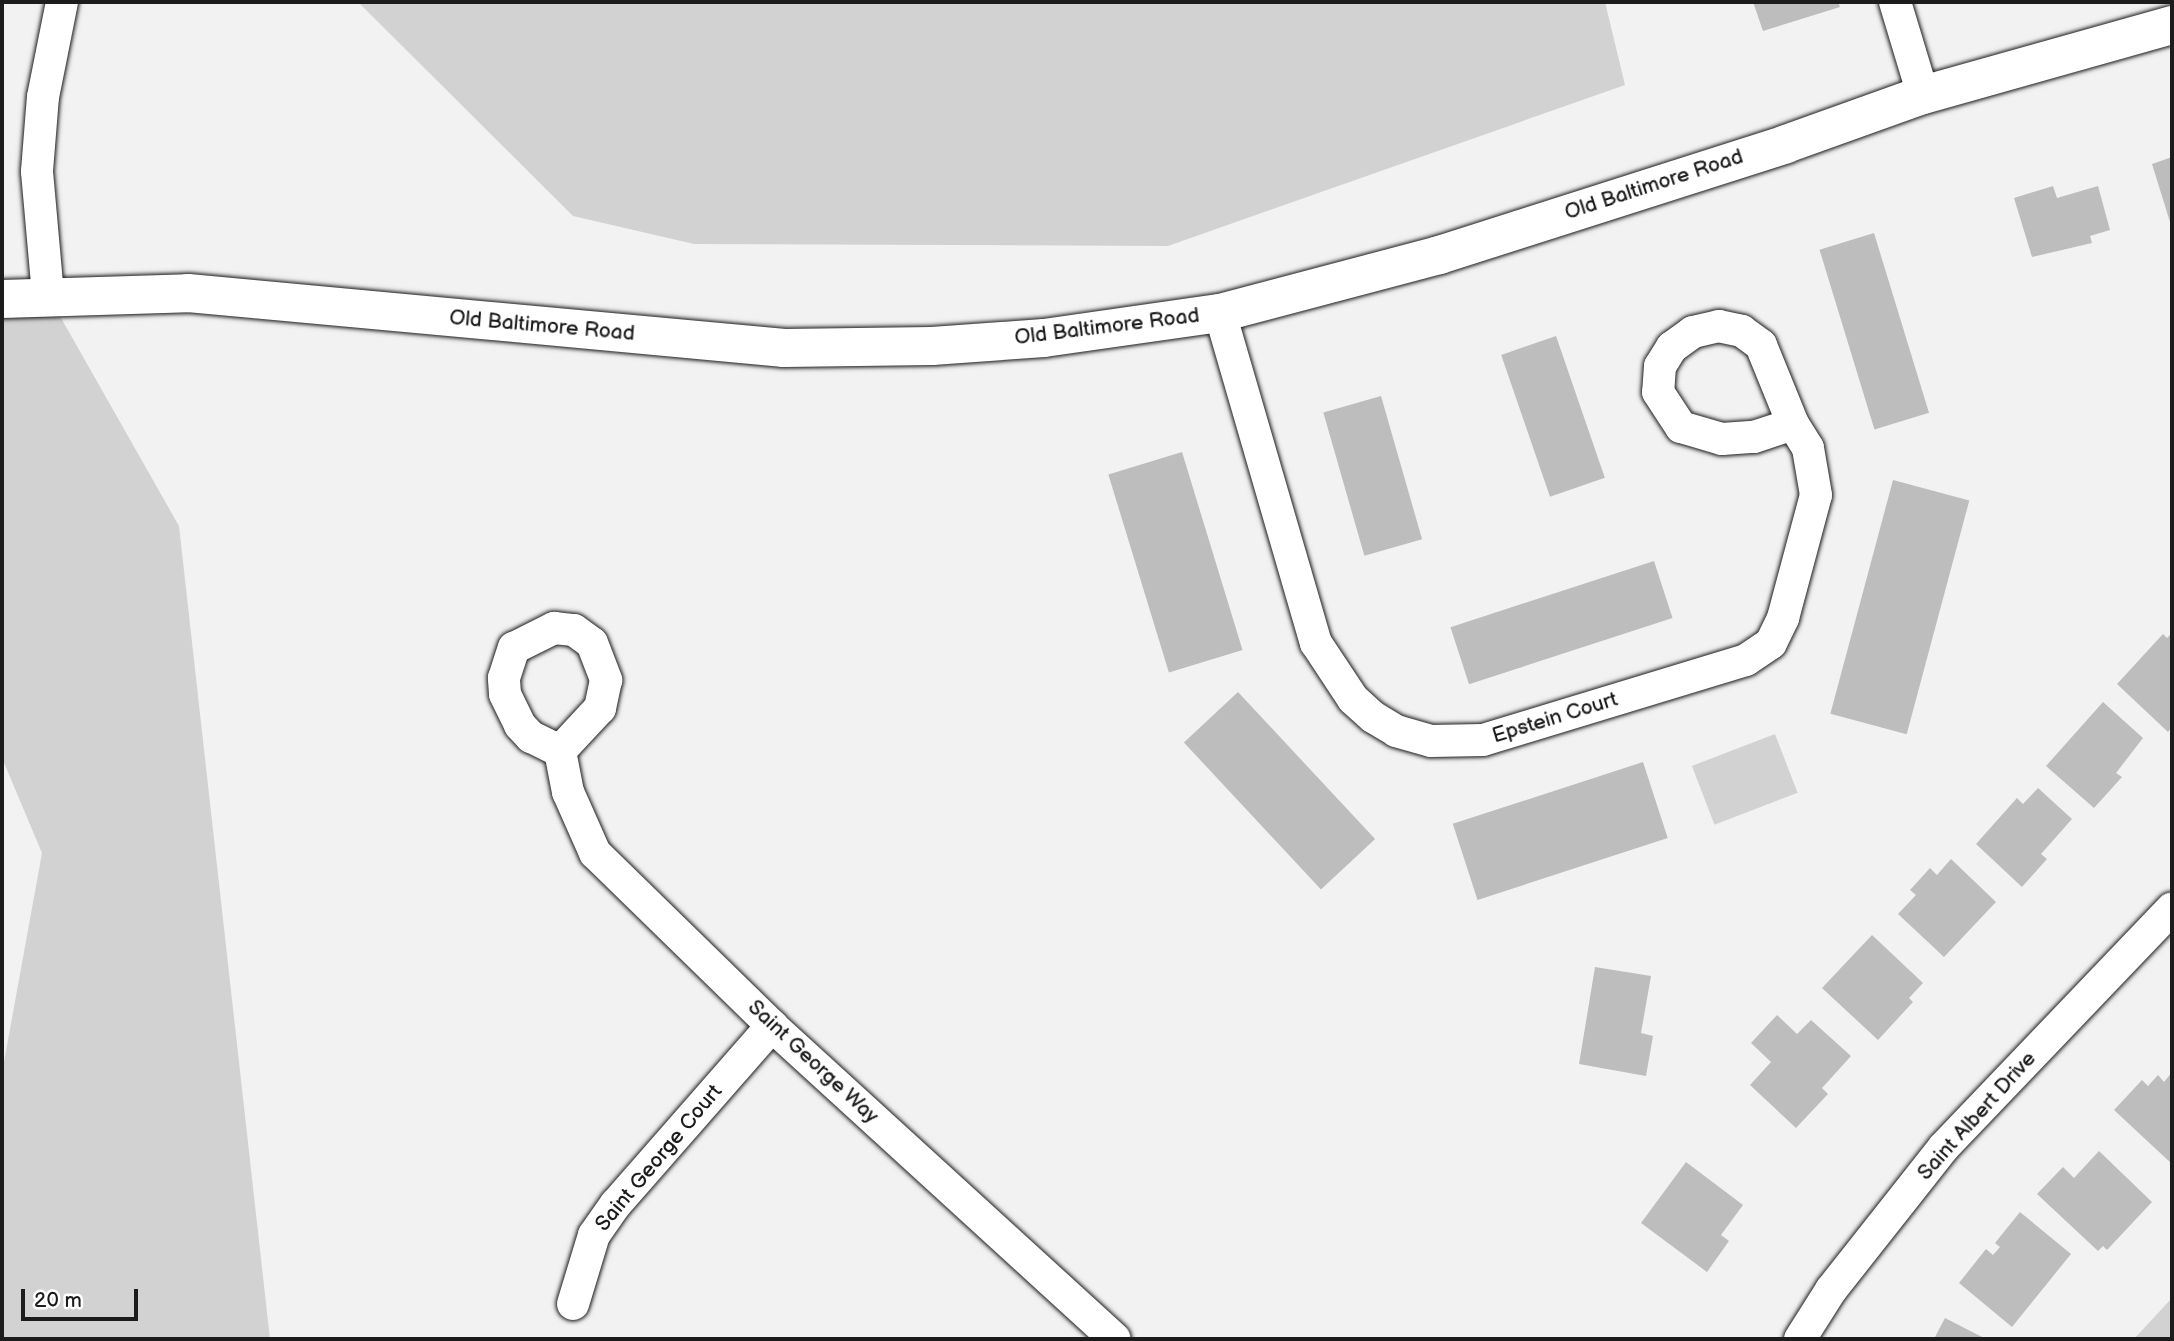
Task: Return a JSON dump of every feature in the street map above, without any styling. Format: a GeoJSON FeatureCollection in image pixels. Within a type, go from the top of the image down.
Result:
{"type":"FeatureCollection","features":[{"type":"Feature","properties":{"kind":"street"},"geometry":{"type":"LineString","coordinates":[[48,295],[37,171],[43,97],[62,2]]}},
{"type":"Feature","properties":{"kind":"street"},"geometry":{"type":"LineString","coordinates":[[1895,2],[1923,95]]}},
{"type":"Feature","properties":{"kind":"street","name":"Old Baltimore Road"},"geometry":{"type":"LineString","coordinates":[[2,299],[48,295],[188,293],[828,349],[1044,338],[1220,313],[1438,256],[1786,144],[1923,95],[2172,25]]}},
{"type":"Feature","properties":{"kind":"street","name":"Epstein Court"},"geometry":{"type":"LineString","coordinates":[[1220,313],[1316,643],[1353,699],[1373,717],[1396,731],[1431,741],[1483,740],[1746,660],[1771,643],[1783,618],[1816,495],[1808,448],[1793,424]]}},
{"type":"Feature","properties":{"kind":"street","name":"Saint George Way"},"geometry":{"type":"LineString","coordinates":[[560,751],[568,792],[595,853],[772,1026],[1115,1339]]}},
{"type":"Feature","properties":{"kind":"street","name":"Saint Albert Drive"},"geometry":{"type":"LineString","coordinates":[[1800,1339],[1831,1290],[1944,1147],[2172,908]]}},
{"type":"Feature","properties":{"kind":"street","name":"Saint George Court"},"geometry":{"type":"LineString","coordinates":[[573,1304],[594,1235],[616,1204],[772,1026]]}},
{"type":"Feature","properties":{"kind":"shaded area"},"geometry":{"type":"Polygon","coordinates":[[[358,2],[1605,2],[1625,85],[1168,246],[694,244],[573,216],[358,2]]]}},
{"type":"Feature","properties":{"kind":"shaded area"},"geometry":{"type":"Polygon","coordinates":[[[48,295],[179,526],[270,1339],[2,1339],[2,1073],[42,853],[2,758],[2,302],[48,295]]]}},
{"type":"Feature","properties":{"kind":"shaded area"},"geometry":{"type":"Polygon","coordinates":[[[1775,734],[1798,793],[1714,825],[1692,766],[1775,734]]]}},
{"type":"Feature","properties":{"kind":"shaded area"},"geometry":{"type":"Polygon","coordinates":[[[2172,1298],[2172,1339],[2134,1339],[2172,1298]]]}},
{"type":"Feature","properties":{"kind":"building"},"geometry":{"type":"Polygon","coordinates":[[[1753,2],[1838,2],[1840,7],[1763,31],[1753,2]]]}},
{"type":"Feature","properties":{"kind":"building"},"geometry":{"type":"Polygon","coordinates":[[[2172,157],[2172,221],[2170,222],[2152,164],[2172,157]]]}},
{"type":"Feature","properties":{"kind":"building"},"geometry":{"type":"Polygon","coordinates":[[[2053,186],[2057,198],[2098,186],[2110,230],[2090,236],[2092,243],[2032,257],[2014,198],[2053,186]]]}},
{"type":"Feature","properties":{"kind":"building"},"geometry":{"type":"Polygon","coordinates":[[[1874,233],[1929,413],[1874,429],[1819,250],[1874,233]]]}},
{"type":"Feature","properties":{"kind":"building"},"geometry":{"type":"Polygon","coordinates":[[[1556,336],[1605,478],[1550,497],[1501,355],[1556,336]]]}},
{"type":"Feature","properties":{"kind":"building"},"geometry":{"type":"Polygon","coordinates":[[[1381,396],[1422,539],[1364,556],[1323,413],[1381,396]]]}},
{"type":"Feature","properties":{"kind":"building"},"geometry":{"type":"Polygon","coordinates":[[[1182,452],[1243,650],[1169,672],[1108,475],[1182,452]]]}},
{"type":"Feature","properties":{"kind":"building"},"geometry":{"type":"Polygon","coordinates":[[[1893,480],[1969,500],[1907,734],[1830,714],[1893,480]]]}},
{"type":"Feature","properties":{"kind":"building"},"geometry":{"type":"Polygon","coordinates":[[[1654,561],[1673,618],[1469,684],[1450,627],[1654,561]]]}},
{"type":"Feature","properties":{"kind":"building"},"geometry":{"type":"Polygon","coordinates":[[[2172,633],[2172,727],[2168,732],[2117,684],[2163,634],[2167,638],[2172,633]]]}},
{"type":"Feature","properties":{"kind":"building"},"geometry":{"type":"Polygon","coordinates":[[[1238,692],[1375,839],[1321,889],[1184,742],[1238,692]]]}},
{"type":"Feature","properties":{"kind":"building"},"geometry":{"type":"Polygon","coordinates":[[[2103,702],[2143,738],[2116,773],[2122,777],[2094,808],[2046,766],[2103,702]]]}},
{"type":"Feature","properties":{"kind":"building"},"geometry":{"type":"Polygon","coordinates":[[[1643,762],[1668,838],[1478,900],[1453,824],[1643,762]]]}},
{"type":"Feature","properties":{"kind":"building"},"geometry":{"type":"Polygon","coordinates":[[[2038,788],[2072,819],[2041,854],[2047,859],[2022,887],[1976,844],[2017,798],[2023,804],[2038,788]]]}},
{"type":"Feature","properties":{"kind":"building"},"geometry":{"type":"Polygon","coordinates":[[[1951,859],[1996,902],[1944,957],[1898,914],[1916,895],[1910,890],[1930,868],[1937,875],[1951,859]]]}},
{"type":"Feature","properties":{"kind":"building"},"geometry":{"type":"Polygon","coordinates":[[[1872,935],[1923,983],[1909,998],[1913,1002],[1878,1040],[1822,988],[1872,935]]]}},
{"type":"Feature","properties":{"kind":"building"},"geometry":{"type":"Polygon","coordinates":[[[1595,967],[1651,976],[1641,1033],[1653,1036],[1646,1076],[1579,1064],[1595,967]]]}},
{"type":"Feature","properties":{"kind":"building"},"geometry":{"type":"Polygon","coordinates":[[[1777,1015],[1797,1034],[1811,1020],[1851,1056],[1822,1088],[1828,1094],[1796,1128],[1750,1085],[1771,1062],[1751,1043],[1777,1015]]]}},
{"type":"Feature","properties":{"kind":"building"},"geometry":{"type":"Polygon","coordinates":[[[2172,1072],[2172,1164],[2114,1110],[2142,1080],[2148,1086],[2158,1075],[2164,1082],[2172,1072]]]}},
{"type":"Feature","properties":{"kind":"building"},"geometry":{"type":"Polygon","coordinates":[[[2099,1151],[2152,1202],[2107,1250],[2103,1246],[2098,1251],[2037,1194],[2063,1167],[2074,1178],[2099,1151]]]}},
{"type":"Feature","properties":{"kind":"building"},"geometry":{"type":"Polygon","coordinates":[[[1686,1162],[1743,1205],[1721,1235],[1729,1241],[1707,1272],[1641,1223],[1686,1162]]]}},
{"type":"Feature","properties":{"kind":"building"},"geometry":{"type":"Polygon","coordinates":[[[2020,1212],[2071,1254],[2012,1327],[1959,1283],[1986,1249],[1993,1255],[2000,1247],[1995,1243],[2020,1212]]]}},
{"type":"Feature","properties":{"kind":"building"},"geometry":{"type":"Polygon","coordinates":[[[1945,1318],[1986,1339],[1934,1339],[1945,1318]]]}}]}
